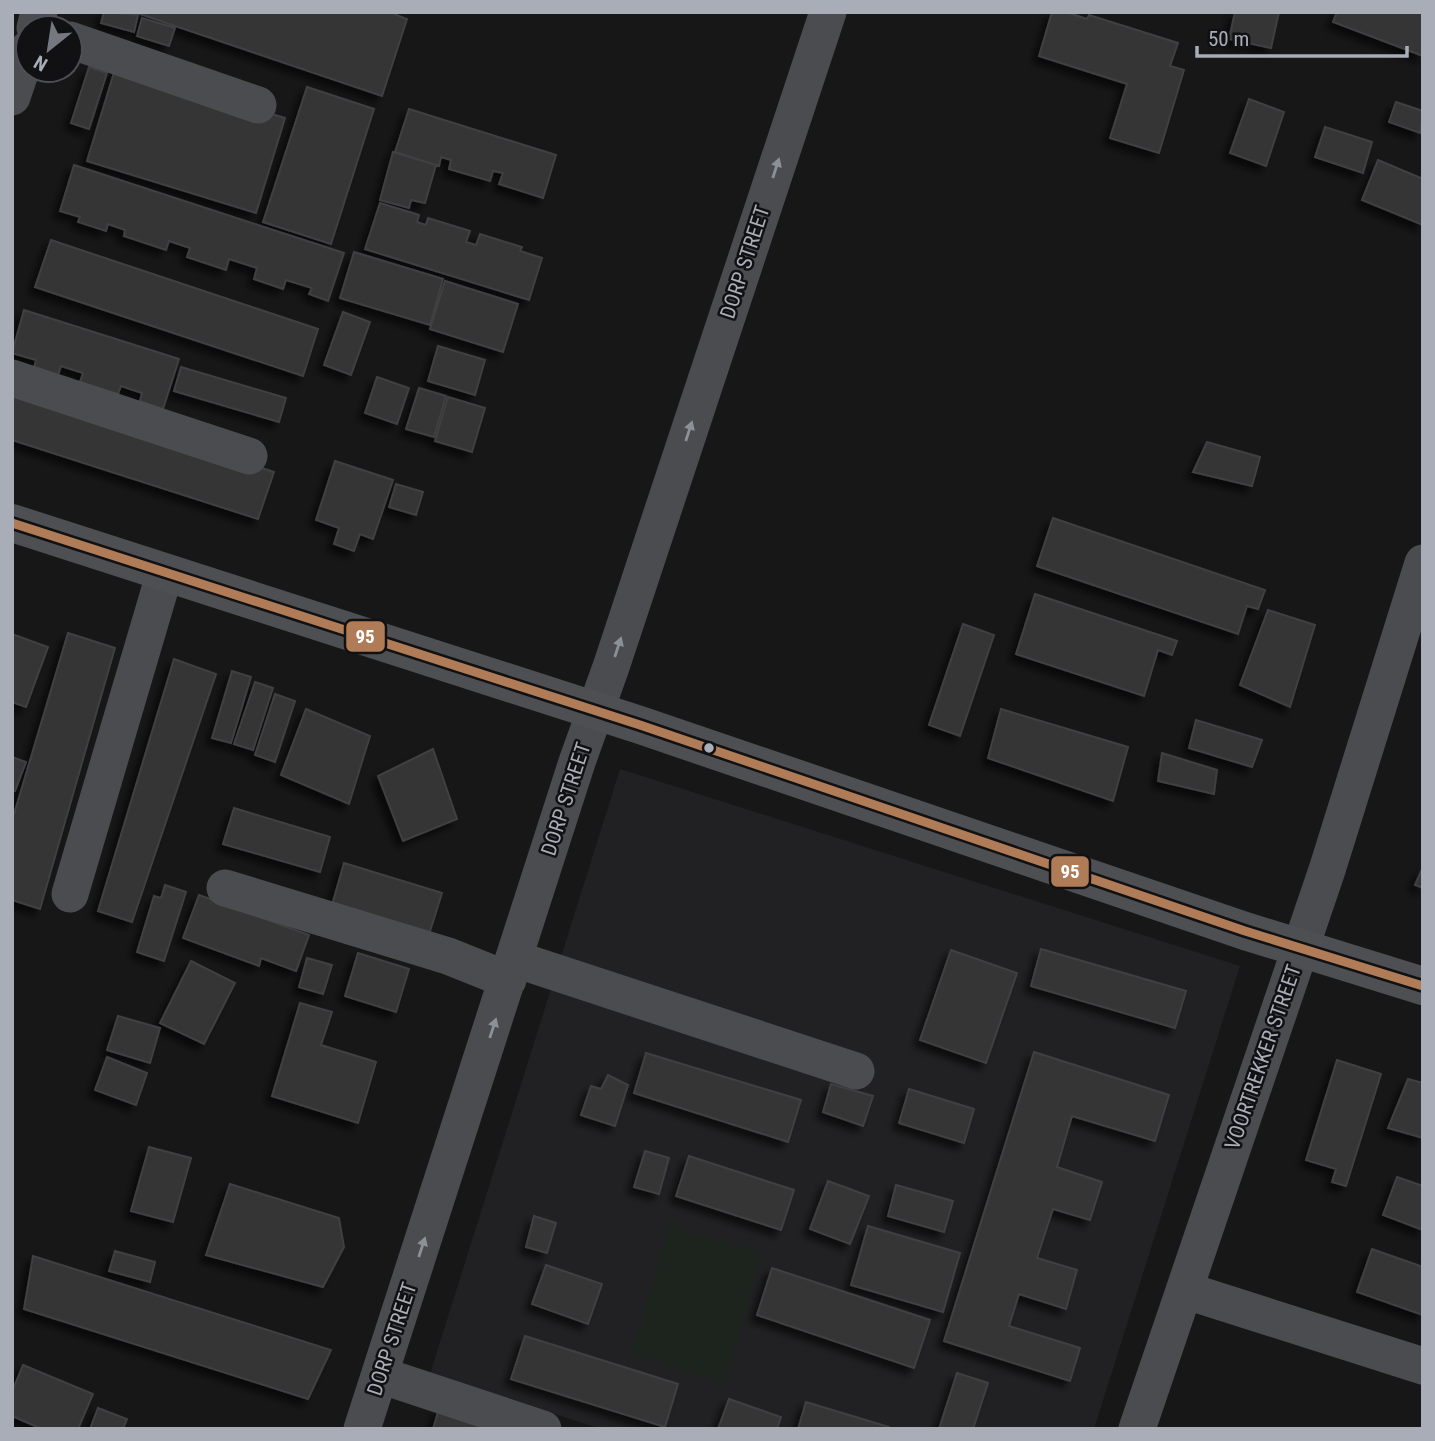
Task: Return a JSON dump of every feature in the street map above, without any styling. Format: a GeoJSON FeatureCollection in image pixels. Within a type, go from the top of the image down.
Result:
{"type":"FeatureCollection","features":[{"type":"Feature","properties":{"kind":"main road"},"geometry":{"type":"LineString","coordinates":[[12,523],[595,711],[1301,948],[1423,986]]}},
{"type":"Feature","properties":{"kind":"street","name":"DORP STREET"},"geometry":{"type":"LineString","coordinates":[[362,1429],[595,711],[828,12]]}},
{"type":"Feature","properties":{"kind":"street"},"geometry":{"type":"LineString","coordinates":[[84,45],[258,105]]}},
{"type":"Feature","properties":{"kind":"street"},"geometry":{"type":"LineString","coordinates":[[12,378],[250,456]]}},
{"type":"Feature","properties":{"kind":"street","name":"VOORTREKKER STREET"},"geometry":{"type":"LineString","coordinates":[[1137,1429],[1301,948],[1423,563]]}},
{"type":"Feature","properties":{"kind":"street"},"geometry":{"type":"LineString","coordinates":[[70,894],[165,572]]}},
{"type":"Feature","properties":{"kind":"street"},"geometry":{"type":"LineString","coordinates":[[225,888],[448,956],[512,970],[856,1071]]}},
{"type":"Feature","properties":{"kind":"street"},"geometry":{"type":"LineString","coordinates":[[1184,1290],[1423,1366]]}},
{"type":"Feature","properties":{"kind":"street"},"geometry":{"type":"LineString","coordinates":[[380,1375],[543,1429]]}},
{"type":"Feature","properties":{"kind":"shaded area"},"geometry":{"type":"Polygon","coordinates":[[[620,769],[1240,966],[1094,1429],[601,1429],[430,1374],[620,769]]]}},
{"type":"Feature","properties":{"kind":"shaded area"},"geometry":{"type":"Polygon","coordinates":[[[670,1225],[763,1253],[724,1383],[631,1355],[670,1225]]]}},
{"type":"Feature","properties":{"kind":"building"},"geometry":{"type":"Polygon","coordinates":[[[104,12],[138,15],[134,32],[101,23],[104,12]]]}},
{"type":"Feature","properties":{"kind":"building"},"geometry":{"type":"Polygon","coordinates":[[[389,12],[407,19],[382,96],[137,13],[389,12]]]}},
{"type":"Feature","properties":{"kind":"building"},"geometry":{"type":"Polygon","coordinates":[[[1052,12],[1066,12],[1087,19],[1089,15],[1178,43],[1170,66],[1184,70],[1159,153],[1110,138],[1127,84],[1039,56],[1052,12]]]}},
{"type":"Feature","properties":{"kind":"building"},"geometry":{"type":"Polygon","coordinates":[[[1235,12],[1279,12],[1271,48],[1229,39],[1235,12]]]}},
{"type":"Feature","properties":{"kind":"building"},"geometry":{"type":"Polygon","coordinates":[[[1337,12],[1423,12],[1423,56],[1333,22],[1337,12]]]}},
{"type":"Feature","properties":{"kind":"building"},"geometry":{"type":"Polygon","coordinates":[[[142,18],[175,28],[169,46],[137,36],[142,18]]]}},
{"type":"Feature","properties":{"kind":"building"},"geometry":{"type":"Polygon","coordinates":[[[116,66],[285,118],[256,213],[87,161],[116,66]]]}},
{"type":"Feature","properties":{"kind":"building"},"geometry":{"type":"Polygon","coordinates":[[[89,67],[107,73],[89,129],[71,123],[89,67]]]}},
{"type":"Feature","properties":{"kind":"building"},"geometry":{"type":"Polygon","coordinates":[[[307,87],[374,109],[331,244],[263,222],[307,87]]]}},
{"type":"Feature","properties":{"kind":"building"},"geometry":{"type":"Polygon","coordinates":[[[1249,99],[1284,112],[1266,166],[1230,153],[1249,99]]]}},
{"type":"Feature","properties":{"kind":"building"},"geometry":{"type":"Polygon","coordinates":[[[1396,102],[1423,111],[1420,133],[1389,122],[1396,102]]]}},
{"type":"Feature","properties":{"kind":"building"},"geometry":{"type":"Polygon","coordinates":[[[409,109],[556,155],[543,198],[499,184],[503,173],[493,171],[490,181],[449,169],[451,160],[441,157],[439,166],[395,152],[409,109]]]}},
{"type":"Feature","properties":{"kind":"building"},"geometry":{"type":"Polygon","coordinates":[[[1325,127],[1372,142],[1363,173],[1315,157],[1325,127]]]}},
{"type":"Feature","properties":{"kind":"building"},"geometry":{"type":"Polygon","coordinates":[[[393,152],[436,165],[425,203],[411,200],[409,208],[380,200],[393,152]]]}},
{"type":"Feature","properties":{"kind":"building"},"geometry":{"type":"Polygon","coordinates":[[[1378,160],[1423,179],[1423,225],[1362,200],[1378,160]]]}},
{"type":"Feature","properties":{"kind":"building"},"geometry":{"type":"Polygon","coordinates":[[[74,165],[344,253],[328,301],[309,294],[312,288],[286,280],[283,289],[254,279],[257,268],[229,259],[226,270],[187,257],[190,248],[169,241],[166,250],[124,236],[125,230],[108,224],[106,231],[78,222],[80,217],[60,211],[74,165]]]}},
{"type":"Feature","properties":{"kind":"building"},"geometry":{"type":"Polygon","coordinates":[[[380,203],[419,215],[417,222],[426,225],[428,218],[470,231],[466,242],[476,245],[480,234],[522,247],[520,251],[542,258],[529,300],[365,249],[380,203]]]}},
{"type":"Feature","properties":{"kind":"building"},"geometry":{"type":"Polygon","coordinates":[[[51,240],[318,329],[303,376],[35,287],[51,240]]]}},
{"type":"Feature","properties":{"kind":"building"},"geometry":{"type":"Polygon","coordinates":[[[354,252],[443,279],[430,325],[340,298],[354,252]]]}},
{"type":"Feature","properties":{"kind":"building"},"geometry":{"type":"Polygon","coordinates":[[[445,281],[518,304],[503,352],[430,329],[445,281]]]}},
{"type":"Feature","properties":{"kind":"building"},"geometry":{"type":"Polygon","coordinates":[[[24,310],[179,359],[163,409],[140,401],[142,393],[121,386],[118,394],[80,382],[83,373],[61,366],[58,375],[34,368],[36,360],[12,353],[24,310]]]}},
{"type":"Feature","properties":{"kind":"building"},"geometry":{"type":"Polygon","coordinates":[[[343,312],[370,322],[351,375],[324,365],[343,312]]]}},
{"type":"Feature","properties":{"kind":"building"},"geometry":{"type":"Polygon","coordinates":[[[438,346],[485,360],[475,395],[428,381],[438,346]]]}},
{"type":"Feature","properties":{"kind":"building"},"geometry":{"type":"Polygon","coordinates":[[[181,367],[286,398],[279,422],[174,391],[181,367]]]}},
{"type":"Feature","properties":{"kind":"building"},"geometry":{"type":"Polygon","coordinates":[[[377,377],[409,388],[397,424],[365,413],[377,377]]]}},
{"type":"Feature","properties":{"kind":"building"},"geometry":{"type":"Polygon","coordinates":[[[12,388],[274,472],[258,519],[12,440],[12,388]]]}},
{"type":"Feature","properties":{"kind":"building"},"geometry":{"type":"Polygon","coordinates":[[[419,388],[446,396],[434,437],[406,429],[419,388]]]}},
{"type":"Feature","properties":{"kind":"building"},"geometry":{"type":"Polygon","coordinates":[[[448,397],[485,408],[472,452],[435,441],[448,397]]]}},
{"type":"Feature","properties":{"kind":"building"},"geometry":{"type":"Polygon","coordinates":[[[1207,442],[1260,457],[1252,486],[1193,472],[1207,442]]]}},
{"type":"Feature","properties":{"kind":"building"},"geometry":{"type":"Polygon","coordinates":[[[335,461],[393,480],[373,539],[360,534],[354,551],[334,544],[339,528],[316,520],[335,461]]]}},
{"type":"Feature","properties":{"kind":"building"},"geometry":{"type":"Polygon","coordinates":[[[396,484],[423,492],[416,515],[389,507],[396,484]]]}},
{"type":"Feature","properties":{"kind":"building"},"geometry":{"type":"Polygon","coordinates":[[[1053,518],[1265,590],[1258,609],[1247,606],[1238,634],[1037,566],[1053,518]]]}},
{"type":"Feature","properties":{"kind":"building"},"geometry":{"type":"Polygon","coordinates":[[[1035,594],[1177,641],[1172,655],[1158,650],[1144,696],[1016,654],[1035,594]]]}},
{"type":"Feature","properties":{"kind":"building"},"geometry":{"type":"Polygon","coordinates":[[[1268,610],[1315,625],[1290,707],[1240,685],[1268,610]]]}},
{"type":"Feature","properties":{"kind":"building"},"geometry":{"type":"Polygon","coordinates":[[[963,624],[994,635],[960,736],[929,725],[963,624]]]}},
{"type":"Feature","properties":{"kind":"building"},"geometry":{"type":"Polygon","coordinates":[[[68,633],[115,648],[40,909],[12,900],[12,821],[68,633]]]}},
{"type":"Feature","properties":{"kind":"building"},"geometry":{"type":"Polygon","coordinates":[[[12,634],[48,647],[26,707],[12,702],[12,634]]]}},
{"type":"Feature","properties":{"kind":"building"},"geometry":{"type":"Polygon","coordinates":[[[174,659],[216,674],[132,922],[98,911],[174,659]]]}},
{"type":"Feature","properties":{"kind":"building"},"geometry":{"type":"Polygon","coordinates":[[[232,671],[251,677],[231,743],[212,738],[232,671]]]}},
{"type":"Feature","properties":{"kind":"building"},"geometry":{"type":"Polygon","coordinates":[[[255,682],[273,688],[253,750],[234,744],[255,682]]]}},
{"type":"Feature","properties":{"kind":"building"},"geometry":{"type":"Polygon","coordinates":[[[275,694],[295,701],[275,762],[255,755],[275,694]]]}},
{"type":"Feature","properties":{"kind":"building"},"geometry":{"type":"Polygon","coordinates":[[[306,709],[370,736],[349,804],[281,775],[306,709]]]}},
{"type":"Feature","properties":{"kind":"building"},"geometry":{"type":"Polygon","coordinates":[[[1001,709],[1128,747],[1113,801],[988,758],[1001,709]]]}},
{"type":"Feature","properties":{"kind":"building"},"geometry":{"type":"Polygon","coordinates":[[[1196,720],[1262,740],[1252,767],[1189,748],[1196,720]]]}},
{"type":"Feature","properties":{"kind":"building"},"geometry":{"type":"Polygon","coordinates":[[[433,749],[457,819],[403,841],[378,776],[433,749]]]}},
{"type":"Feature","properties":{"kind":"building"},"geometry":{"type":"Polygon","coordinates":[[[1162,753],[1217,770],[1214,794],[1158,781],[1162,753]]]}},
{"type":"Feature","properties":{"kind":"building"},"geometry":{"type":"Polygon","coordinates":[[[12,757],[26,762],[15,791],[12,790],[12,757]]]}},
{"type":"Feature","properties":{"kind":"building"},"geometry":{"type":"Polygon","coordinates":[[[234,808],[330,837],[320,872],[223,844],[234,808]]]}},
{"type":"Feature","properties":{"kind":"building"},"geometry":{"type":"Polygon","coordinates":[[[344,863],[442,893],[427,941],[330,912],[344,863]]]}},
{"type":"Feature","properties":{"kind":"building"},"geometry":{"type":"Polygon","coordinates":[[[1423,867],[1423,888],[1415,885],[1423,867]]]}},
{"type":"Feature","properties":{"kind":"building"},"geometry":{"type":"Polygon","coordinates":[[[165,885],[186,892],[164,961],[137,952],[154,896],[161,898],[165,885]]]}},
{"type":"Feature","properties":{"kind":"building"},"geometry":{"type":"Polygon","coordinates":[[[199,895],[309,935],[296,971],[261,958],[259,966],[183,938],[199,895]]]}},
{"type":"Feature","properties":{"kind":"building"},"geometry":{"type":"Polygon","coordinates":[[[1041,949],[1186,991],[1175,1028],[1031,986],[1041,949]]]}},
{"type":"Feature","properties":{"kind":"building"},"geometry":{"type":"Polygon","coordinates":[[[951,950],[1017,973],[986,1063],[920,1040],[951,950]]]}},
{"type":"Feature","properties":{"kind":"building"},"geometry":{"type":"Polygon","coordinates":[[[358,953],[409,969],[396,1012],[345,996],[358,953]]]}},
{"type":"Feature","properties":{"kind":"building"},"geometry":{"type":"Polygon","coordinates":[[[307,958],[332,965],[323,994],[299,987],[307,958]]]}},
{"type":"Feature","properties":{"kind":"building"},"geometry":{"type":"Polygon","coordinates":[[[191,961],[235,983],[204,1044],[160,1023],[191,961]]]}},
{"type":"Feature","properties":{"kind":"building"},"geometry":{"type":"Polygon","coordinates":[[[300,1003],[332,1012],[321,1045],[376,1062],[358,1123],[272,1096],[300,1003]]]}},
{"type":"Feature","properties":{"kind":"building"},"geometry":{"type":"Polygon","coordinates":[[[118,1016],[160,1028],[150,1063],[107,1050],[118,1016]]]}},
{"type":"Feature","properties":{"kind":"building"},"geometry":{"type":"Polygon","coordinates":[[[1034,1052],[1169,1095],[1155,1141],[1072,1116],[1057,1167],[1102,1182],[1090,1220],[1053,1209],[1037,1258],[1077,1270],[1066,1309],[1019,1294],[1009,1326],[1080,1348],[1070,1381],[944,1341],[1034,1052]]]}},
{"type":"Feature","properties":{"kind":"building"},"geometry":{"type":"Polygon","coordinates":[[[646,1053],[801,1100],[788,1142],[634,1093],[646,1053]]]}},
{"type":"Feature","properties":{"kind":"building"},"geometry":{"type":"Polygon","coordinates":[[[107,1057],[147,1073],[136,1105],[95,1090],[107,1057]]]}},
{"type":"Feature","properties":{"kind":"building"},"geometry":{"type":"Polygon","coordinates":[[[1337,1060],[1381,1074],[1346,1186],[1332,1182],[1336,1169],[1306,1160],[1337,1060]]]}},
{"type":"Feature","properties":{"kind":"building"},"geometry":{"type":"Polygon","coordinates":[[[608,1075],[628,1085],[615,1126],[581,1115],[591,1086],[601,1089],[608,1075]]]}},
{"type":"Feature","properties":{"kind":"building"},"geometry":{"type":"Polygon","coordinates":[[[1408,1079],[1423,1083],[1423,1138],[1388,1128],[1408,1079]]]}},
{"type":"Feature","properties":{"kind":"building"},"geometry":{"type":"Polygon","coordinates":[[[831,1084],[873,1096],[863,1126],[823,1112],[831,1084]]]}},
{"type":"Feature","properties":{"kind":"building"},"geometry":{"type":"Polygon","coordinates":[[[909,1089],[974,1109],[964,1143],[899,1123],[909,1089]]]}},
{"type":"Feature","properties":{"kind":"building"},"geometry":{"type":"Polygon","coordinates":[[[149,1147],[191,1158],[173,1222],[131,1211],[149,1147]]]}},
{"type":"Feature","properties":{"kind":"building"},"geometry":{"type":"Polygon","coordinates":[[[645,1151],[669,1158],[659,1194],[634,1187],[645,1151]]]}},
{"type":"Feature","properties":{"kind":"building"},"geometry":{"type":"Polygon","coordinates":[[[689,1156],[794,1190],[781,1230],[676,1196],[689,1156]]]}},
{"type":"Feature","properties":{"kind":"building"},"geometry":{"type":"Polygon","coordinates":[[[1397,1177],[1423,1186],[1423,1230],[1383,1215],[1397,1177]]]}},
{"type":"Feature","properties":{"kind":"building"},"geometry":{"type":"Polygon","coordinates":[[[828,1181],[869,1196],[850,1244],[810,1229],[828,1181]]]}},
{"type":"Feature","properties":{"kind":"building"},"geometry":{"type":"Polygon","coordinates":[[[230,1184],[339,1218],[344,1247],[323,1287],[206,1255],[230,1184]]]}},
{"type":"Feature","properties":{"kind":"building"},"geometry":{"type":"Polygon","coordinates":[[[896,1185],[953,1201],[944,1232],[888,1216],[896,1185]]]}},
{"type":"Feature","properties":{"kind":"building"},"geometry":{"type":"Polygon","coordinates":[[[534,1216],[556,1223],[547,1253],[526,1247],[534,1216]]]}},
{"type":"Feature","properties":{"kind":"building"},"geometry":{"type":"Polygon","coordinates":[[[868,1226],[960,1253],[943,1312],[851,1285],[868,1226]]]}},
{"type":"Feature","properties":{"kind":"building"},"geometry":{"type":"Polygon","coordinates":[[[1372,1249],[1423,1267],[1423,1315],[1357,1292],[1372,1249]]]}},
{"type":"Feature","properties":{"kind":"building"},"geometry":{"type":"Polygon","coordinates":[[[115,1251],[155,1262],[150,1282],[109,1271],[115,1251]]]}},
{"type":"Feature","properties":{"kind":"building"},"geometry":{"type":"Polygon","coordinates":[[[33,1256],[331,1350],[308,1399],[24,1309],[33,1256]]]}},
{"type":"Feature","properties":{"kind":"building"},"geometry":{"type":"Polygon","coordinates":[[[546,1265],[602,1284],[588,1324],[532,1304],[546,1265]]]}},
{"type":"Feature","properties":{"kind":"building"},"geometry":{"type":"Polygon","coordinates":[[[772,1268],[930,1320],[914,1368],[757,1315],[772,1268]]]}},
{"type":"Feature","properties":{"kind":"building"},"geometry":{"type":"Polygon","coordinates":[[[525,1336],[678,1384],[665,1427],[511,1379],[525,1336]]]}},
{"type":"Feature","properties":{"kind":"building"},"geometry":{"type":"Polygon","coordinates":[[[23,1365],[93,1394],[78,1429],[42,1429],[12,1416],[12,1392],[23,1365]]]}},
{"type":"Feature","properties":{"kind":"building"},"geometry":{"type":"Polygon","coordinates":[[[957,1373],[988,1383],[973,1429],[939,1429],[957,1373]]]}},
{"type":"Feature","properties":{"kind":"building"},"geometry":{"type":"Polygon","coordinates":[[[729,1399],[781,1417],[777,1429],[718,1429],[729,1399]]]}},
{"type":"Feature","properties":{"kind":"building"},"geometry":{"type":"Polygon","coordinates":[[[806,1402],[889,1427],[889,1429],[798,1429],[806,1402]]]}},
{"type":"Feature","properties":{"kind":"building"},"geometry":{"type":"Polygon","coordinates":[[[98,1408],[127,1419],[123,1429],[90,1429],[98,1408]]]}},
{"type":"Feature","properties":{"kind":"building"},"geometry":{"type":"Polygon","coordinates":[[[439,1409],[498,1429],[433,1429],[439,1409]]]}},
{"type":"Feature","properties":{"kind":"transit line","name":"95"},"geometry":{"type":"LineString","coordinates":[[12,523],[640,725],[1245,931],[1423,986]]}}]}
